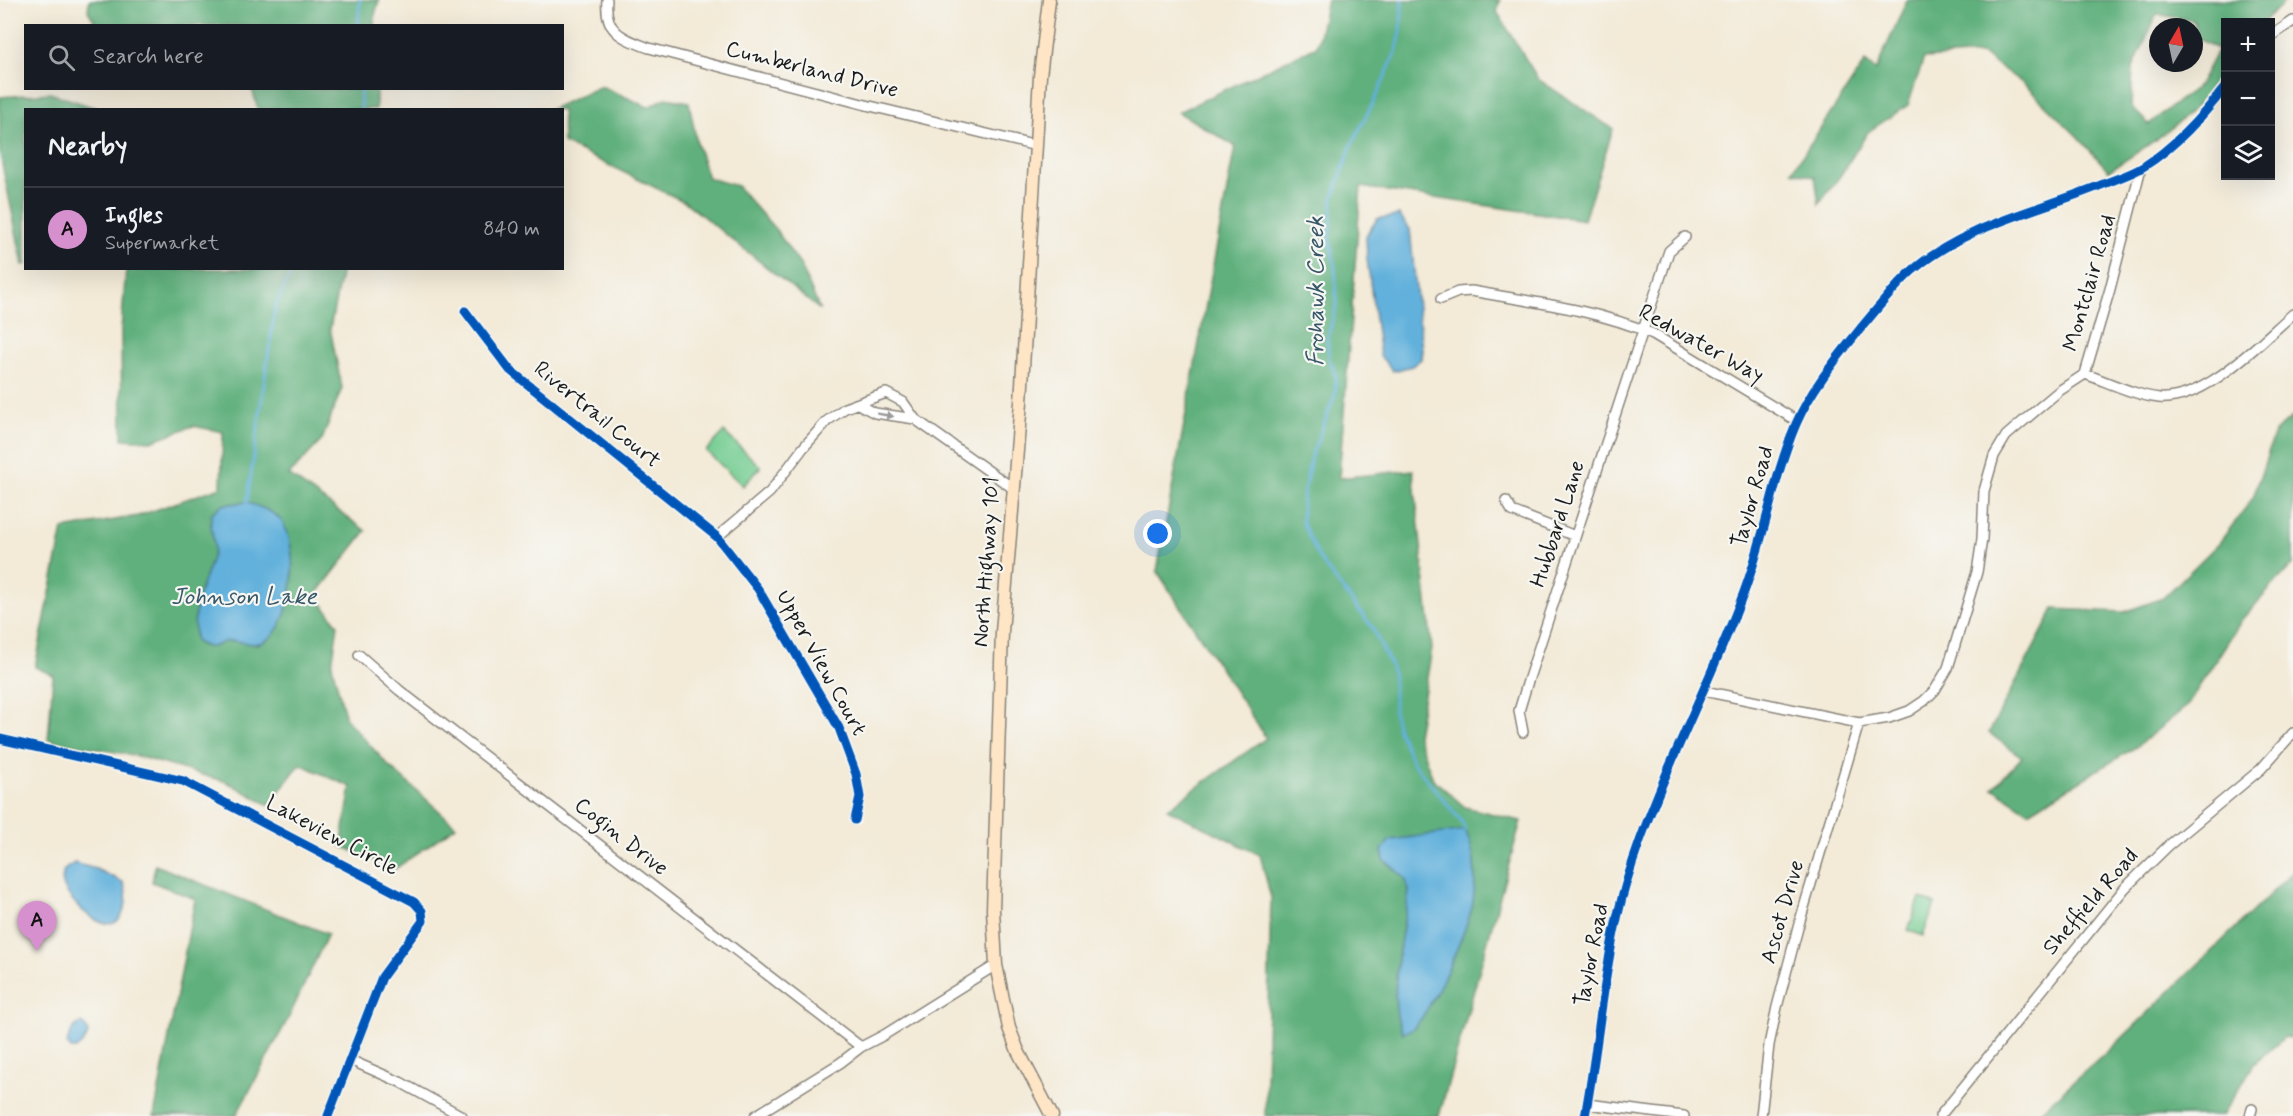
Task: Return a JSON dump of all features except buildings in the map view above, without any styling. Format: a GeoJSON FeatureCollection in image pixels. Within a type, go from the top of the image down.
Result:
{"type":"FeatureCollection","features":[{"type":"Feature","properties":{"kind":"main road","name":"North Highway 101"},"geometry":{"type":"LineString","coordinates":[[1049,0],[1043,46],[998,697],[993,910],[996,965],[1003,1004],[1018,1051],[1052,1116]]}},
{"type":"Feature","properties":{"kind":"street","name":"Cumberland Drive"},"geometry":{"type":"LineString","coordinates":[[607,0],[606,13],[612,28],[622,36],[649,48],[866,105],[1036,146]]}},
{"type":"Feature","properties":{"kind":"street"},"geometry":{"type":"LineString","coordinates":[[2275,34],[2293,21]]}},
{"type":"Feature","properties":{"kind":"street","name":"Taylor Road"},"geometry":{"type":"LineString","coordinates":[[1585,1116],[1606,971],[1626,884],[1648,818],[1704,691],[1751,575],[1785,453],[1797,421],[1818,384],[1868,320],[1901,283],[1934,254],[1990,226],[2081,193],[2141,168],[2191,128],[2221,92]]}},
{"type":"Feature","properties":{"kind":"street","name":"Montclair Road"},"geometry":{"type":"LineString","coordinates":[[1704,691],[1859,723],[1889,718],[1909,711],[1924,701],[1942,681],[1962,626],[1977,572],[1982,539],[1984,490],[1994,456],[2006,436],[2059,391],[2085,374],[2110,289],[2141,168]]}},
{"type":"Feature","properties":{"kind":"street","name":"Hubbard Lane"},"geometry":{"type":"LineString","coordinates":[[1523,732],[1519,711],[1642,329],[1669,251],[1685,237]]}},
{"type":"Feature","properties":{"kind":"street","name":"Redwater Way"},"geometry":{"type":"LineString","coordinates":[[1441,299],[1458,292],[1471,291],[1584,311],[1642,329],[1797,421]]}},
{"type":"Feature","properties":{"kind":"street","name":"Rivertrail Court"},"geometry":{"type":"LineString","coordinates":[[465,311],[510,370],[717,537]]}},
{"type":"Feature","properties":{"kind":"street"},"geometry":{"type":"LineString","coordinates":[[2085,374],[2157,398],[2187,394],[2225,372],[2293,314]]}},
{"type":"Feature","properties":{"kind":"street"},"geometry":{"type":"LineString","coordinates":[[717,537],[771,492],[826,421],[845,408],[886,393],[903,402],[915,419],[1014,489]]}},
{"type":"Feature","properties":{"kind":"street"},"geometry":{"type":"LineString","coordinates":[[858,404],[875,413],[915,419]]}},
{"type":"Feature","properties":{"kind":"street"},"geometry":{"type":"LineString","coordinates":[[1506,501],[1512,512],[1575,536]]}},
{"type":"Feature","properties":{"kind":"street","name":"Upper View Court"},"geometry":{"type":"LineString","coordinates":[[717,537],[758,589],[839,728],[856,774],[860,797],[855,820]]}},
{"type":"Feature","properties":{"kind":"street","name":"Cogin Drive"},"geometry":{"type":"LineString","coordinates":[[360,655],[399,690],[861,1047]]}},
{"type":"Feature","properties":{"kind":"street","name":"Ascot Drive"},"geometry":{"type":"LineString","coordinates":[[1761,1116],[1769,1045],[1777,1007],[1799,924],[1859,723]]}},
{"type":"Feature","properties":{"kind":"street","name":"Sheffield Road"},"geometry":{"type":"LineString","coordinates":[[1940,1116],[2125,888],[2168,846],[2261,769],[2293,733]]}},
{"type":"Feature","properties":{"kind":"street","name":"Lakeview Circle"},"geometry":{"type":"LineString","coordinates":[[0,739],[183,781],[418,904],[422,911],[423,921],[382,976],[328,1116]]}},
{"type":"Feature","properties":{"kind":"street"},"geometry":{"type":"LineString","coordinates":[[755,1116],[840,1063],[861,1047],[996,965]]}},
{"type":"Feature","properties":{"kind":"street"},"geometry":{"type":"LineString","coordinates":[[350,1060],[400,1082],[462,1116]]}},
{"type":"Feature","properties":{"kind":"street"},"geometry":{"type":"LineString","coordinates":[[1587,1104],[1684,1116]]}},
{"type":"Feature","properties":{"kind":"green space"},"geometry":{"type":"Polygon","coordinates":[[[89,0],[379,0],[374,24],[96,24],[88,11],[89,0]]]}},
{"type":"Feature","properties":{"kind":"green space"},"geometry":{"type":"Polygon","coordinates":[[[1327,0],[1500,0],[1497,12],[1538,79],[1613,129],[1584,220],[1361,187],[1339,478],[1413,470],[1432,649],[1417,735],[1433,779],[1465,807],[1521,821],[1439,1116],[1265,1116],[1271,898],[1260,855],[1167,809],[1266,738],[1157,571],[1235,146],[1178,112],[1317,46],[1327,0]]]}},
{"type":"Feature","properties":{"kind":"green space"},"geometry":{"type":"Polygon","coordinates":[[[1907,0],[2287,0],[2267,18],[2221,18],[2221,72],[2217,80],[2191,111],[2175,125],[2109,171],[2025,85],[1982,54],[1924,58],[1908,105],[1868,132],[1819,204],[1815,177],[1792,171],[1865,62],[1876,70],[1907,0]],[[2157,14],[2155,18],[2149,18],[2149,32],[2133,68],[2131,107],[2149,124],[2199,85],[2218,49],[2203,42],[2203,18],[2178,18],[2157,14]]]}},
{"type":"Feature","properties":{"kind":"green space"},"geometry":{"type":"Polygon","coordinates":[[[601,86],[648,107],[666,98],[689,102],[697,144],[708,178],[737,186],[776,230],[801,266],[820,310],[685,202],[564,143],[564,108],[553,108],[601,86]]]}},
{"type":"Feature","properties":{"kind":"green space"},"geometry":{"type":"Polygon","coordinates":[[[252,90],[376,90],[376,108],[258,108],[252,90]]]}},
{"type":"Feature","properties":{"kind":"green space"},"geometry":{"type":"Polygon","coordinates":[[[50,93],[96,108],[24,108],[23,265],[0,154],[0,97],[50,93]]]}},
{"type":"Feature","properties":{"kind":"green space"},"geometry":{"type":"Polygon","coordinates":[[[126,270],[342,270],[330,328],[342,388],[322,440],[289,475],[366,531],[316,595],[338,625],[332,665],[346,719],[389,766],[456,826],[395,869],[341,846],[351,787],[300,764],[269,805],[227,782],[137,756],[48,740],[53,675],[35,667],[63,529],[138,516],[221,487],[223,432],[193,426],[151,441],[122,439],[121,330],[126,270]]]}},
{"type":"Feature","properties":{"kind":"green space"},"geometry":{"type":"Polygon","coordinates":[[[2293,416],[2293,564],[2243,618],[2186,707],[2136,747],[2029,812],[1993,788],[2022,757],[1989,733],[2054,609],[2124,612],[2163,598],[2219,543],[2253,498],[2275,432],[2293,416]]]}},
{"type":"Feature","properties":{"kind":"green space"},"geometry":{"type":"Polygon","coordinates":[[[724,432],[761,467],[743,486],[706,451],[724,432]]]}},
{"type":"Feature","properties":{"kind":"green space"},"geometry":{"type":"Polygon","coordinates":[[[155,865],[328,934],[289,1017],[236,1116],[154,1116],[195,899],[152,882],[155,865]]]}},
{"type":"Feature","properties":{"kind":"green space"},"geometry":{"type":"Polygon","coordinates":[[[2293,872],[2293,1039],[2285,1037],[2254,1064],[2222,1116],[2035,1116],[2118,1042],[2293,872]]]}},
{"type":"Feature","properties":{"kind":"green space"},"geometry":{"type":"Polygon","coordinates":[[[1920,898],[1935,904],[1923,936],[1908,930],[1920,898]]]}},
{"type":"Feature","properties":{"kind":"water"},"geometry":{"type":"Polygon","coordinates":[[[1399,215],[1410,229],[1422,349],[1421,359],[1412,366],[1393,371],[1380,356],[1366,236],[1377,219],[1399,215]]]}},
{"type":"Feature","properties":{"kind":"water","name":"Johnson Lake"},"geometry":{"type":"Polygon","coordinates":[[[247,502],[277,516],[287,531],[292,564],[292,583],[288,602],[283,619],[275,632],[265,641],[252,644],[229,641],[208,647],[196,642],[194,624],[198,598],[214,550],[212,513],[222,505],[247,502]]]}},
{"type":"Feature","properties":{"kind":"water"},"geometry":{"type":"Polygon","coordinates":[[[1465,830],[1473,856],[1475,875],[1470,914],[1448,970],[1428,1008],[1411,1030],[1403,1033],[1398,1019],[1396,984],[1409,891],[1405,878],[1384,860],[1382,850],[1390,840],[1465,830]]]}},
{"type":"Feature","properties":{"kind":"water"},"geometry":{"type":"Polygon","coordinates":[[[74,863],[96,869],[123,882],[126,899],[119,920],[112,924],[103,923],[85,913],[77,905],[62,882],[64,870],[74,863]]]}},
{"type":"Feature","properties":{"kind":"water"},"geometry":{"type":"Polygon","coordinates":[[[81,1023],[87,1029],[87,1036],[76,1049],[71,1049],[67,1044],[69,1037],[73,1029],[81,1023]]]}},
{"type":"Feature","properties":{"kind":"waterway"},"geometry":{"type":"LineString","coordinates":[[358,24],[360,0]]}},
{"type":"Feature","properties":{"kind":"waterway","name":"Frohawk Creek"},"geometry":{"type":"LineString","coordinates":[[1402,0],[1401,32],[1397,49],[1352,144],[1333,197],[1330,241],[1335,267],[1337,303],[1327,340],[1329,358],[1336,377],[1335,395],[1311,457],[1302,502],[1302,522],[1320,560],[1372,627],[1391,666],[1394,713],[1398,730],[1414,764],[1462,822],[1465,830]]}},
{"type":"Feature","properties":{"kind":"waterway"},"geometry":{"type":"LineString","coordinates":[[360,90],[361,108]]}},
{"type":"Feature","properties":{"kind":"waterway"},"geometry":{"type":"LineString","coordinates":[[247,502],[275,308],[292,270]]}},
{"type":"Feature","properties":{"kind":"cycle path"},"geometry":{"type":"LineString","coordinates":[[1585,1116],[1613,938],[1627,880],[1653,807],[1744,592],[1788,444],[1809,398],[1861,328],[1893,291],[1913,270],[1934,254],[1956,241],[2003,220],[2128,175],[2143,167],[2167,150],[2188,130],[2221,92]]}},
{"type":"Feature","properties":{"kind":"cycle path"},"geometry":{"type":"LineString","coordinates":[[465,311],[510,370],[717,537],[758,589],[839,728],[856,774],[860,797],[855,820]]}},
{"type":"Feature","properties":{"kind":"cycle path"},"geometry":{"type":"LineString","coordinates":[[0,739],[183,781],[414,902],[422,911],[423,921],[382,977],[328,1116]]}},
{"type":"Feature","properties":{"kind":"place","name":"Ingles"},"geometry":{"type":"Point","coordinates":[37,951]}}]}
